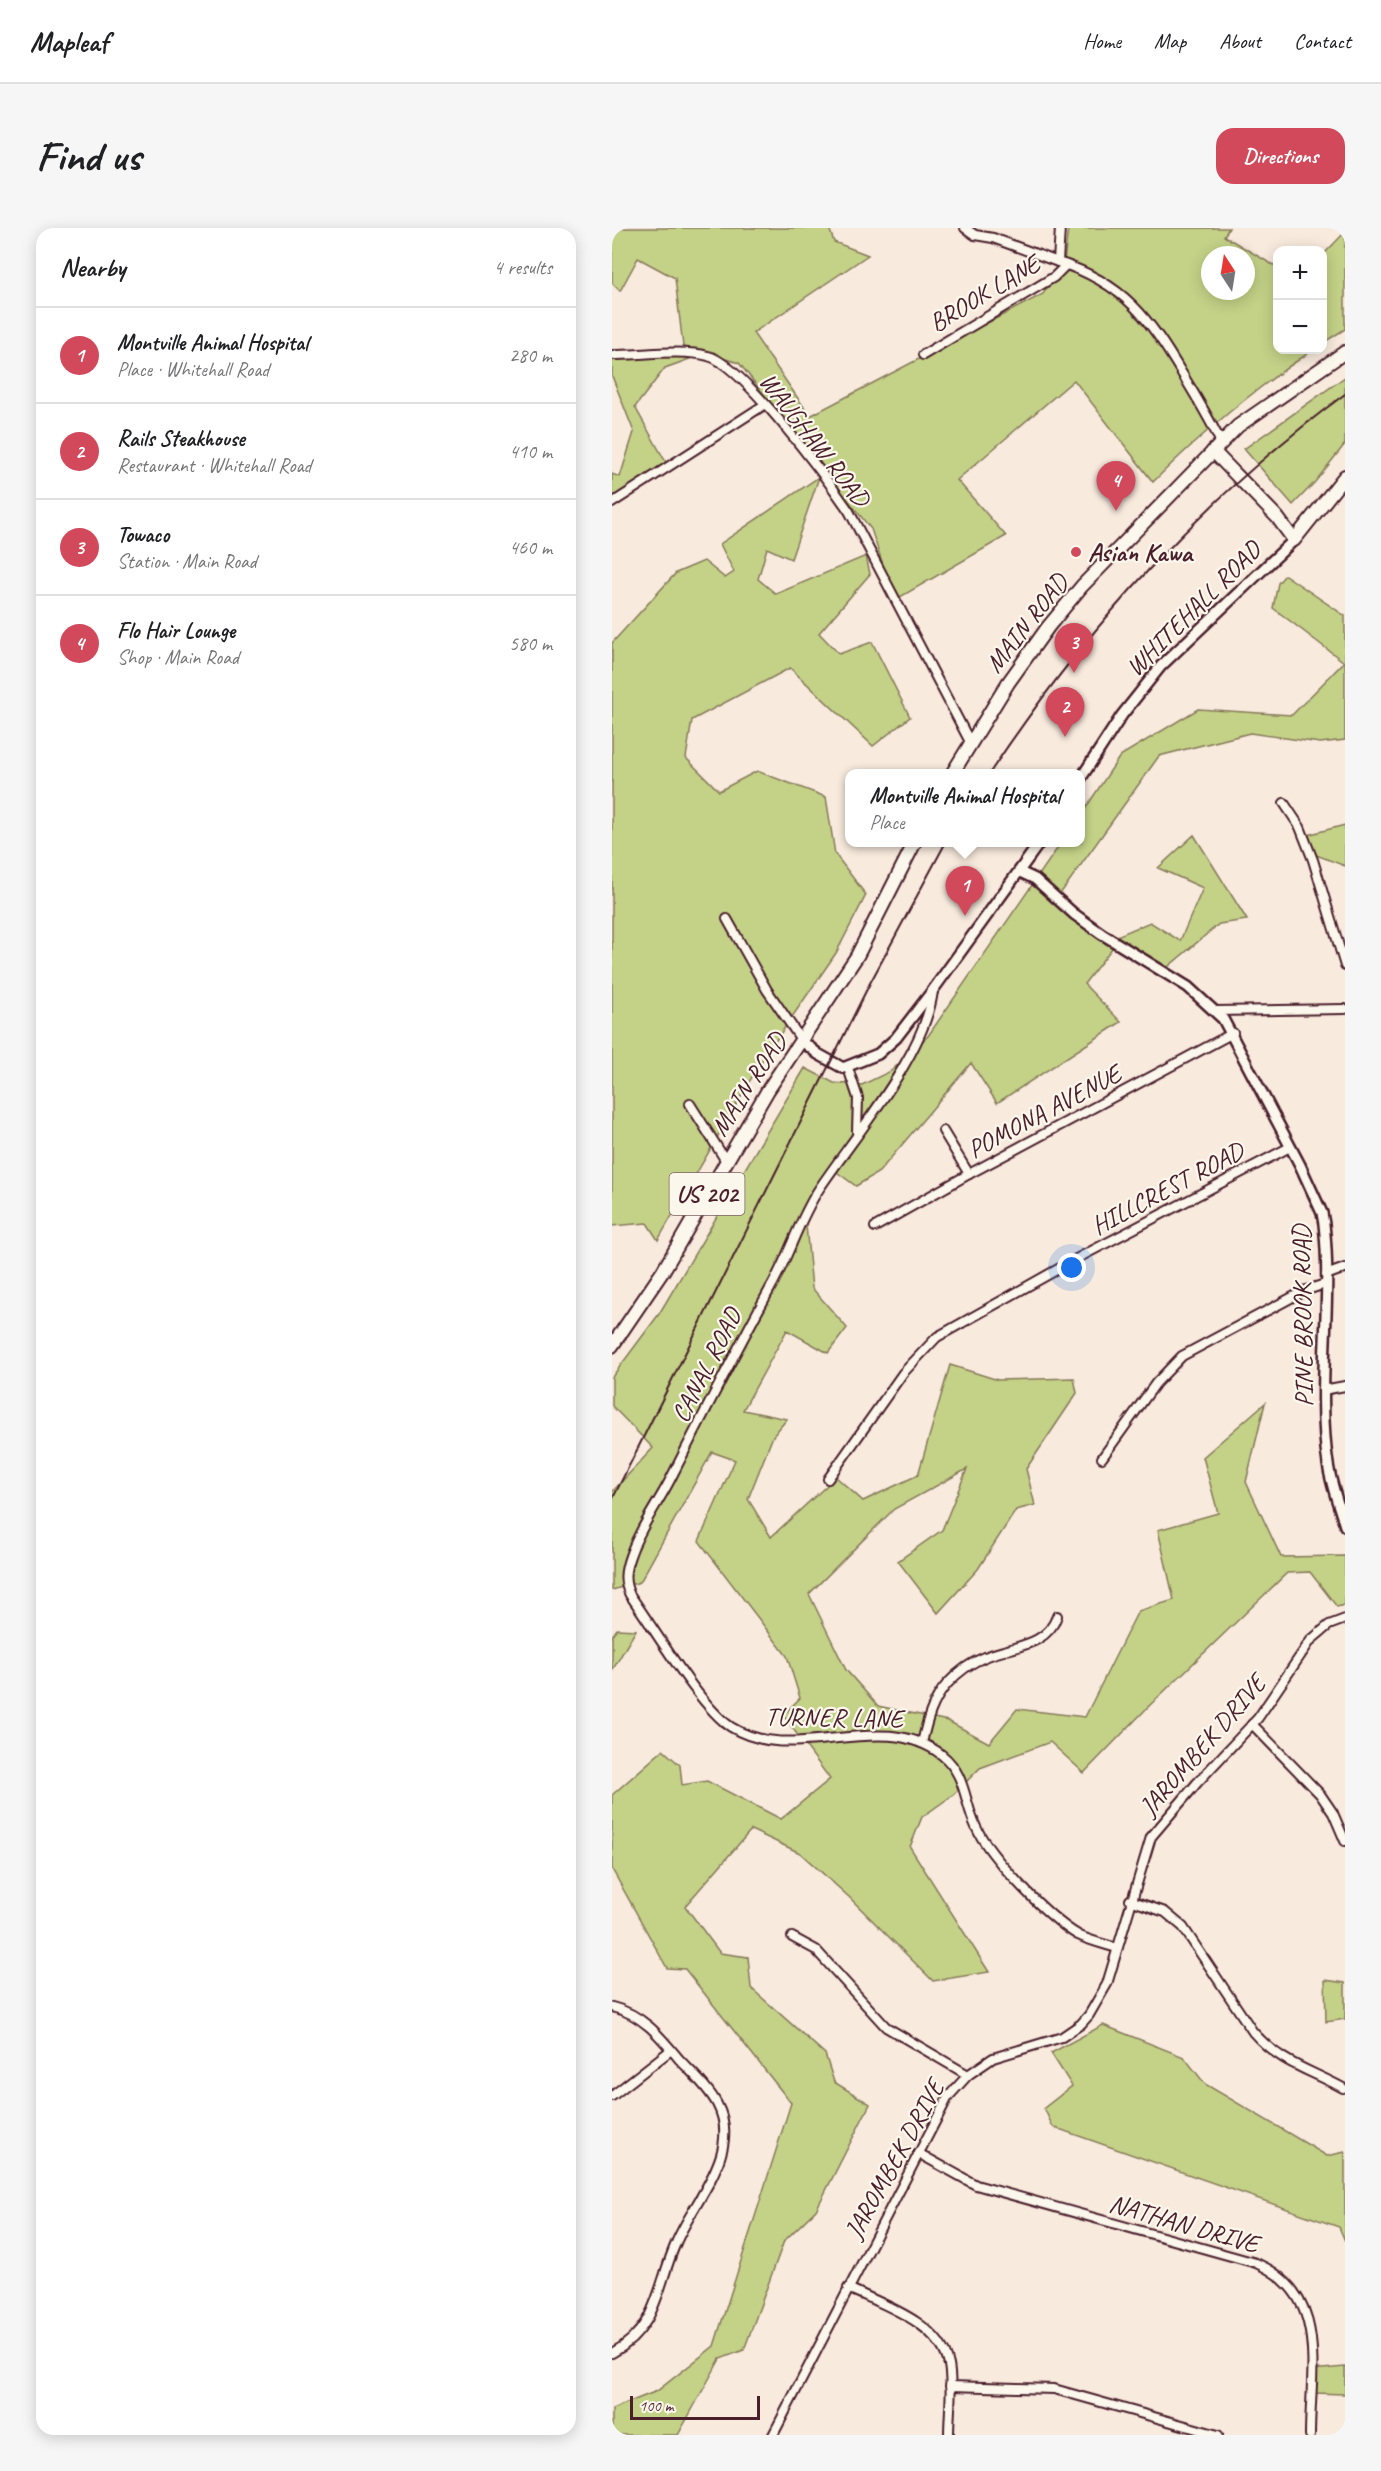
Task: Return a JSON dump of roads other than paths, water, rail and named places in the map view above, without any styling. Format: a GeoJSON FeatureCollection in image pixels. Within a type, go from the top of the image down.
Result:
{"type":"FeatureCollection","features":[{"type":"Feature","properties":{"kind":"main road","name":"MAIN ROAD"},"geometry":{"type":"LineString","coordinates":[[955,769],[1008,682],[1059,613],[1217,447],[1265,405],[1345,352]]}},
{"type":"Feature","properties":{"kind":"main road"},"geometry":{"type":"LineString","coordinates":[[1217,447],[1294,540]]}},
{"type":"Feature","properties":{"kind":"main road","name":"WHITEHALL ROAD"},"geometry":{"type":"LineString","coordinates":[[1294,540],[1345,476]]}},
{"type":"Feature","properties":{"kind":"main road","name":"MAIN ROAD"},"geometry":{"type":"LineString","coordinates":[[612,1346],[663,1270],[768,1090],[857,956],[913,847]]}},
{"type":"Feature","properties":{"kind":"street"},"geometry":{"type":"LineString","coordinates":[[965,228],[975,235],[993,238],[1062,263],[1121,292],[1142,312],[1158,334],[1217,447]]}},
{"type":"Feature","properties":{"kind":"street"},"geometry":{"type":"LineString","coordinates":[[1060,228],[1062,263]]}},
{"type":"Feature","properties":{"kind":"street","name":"BROOK LANE"},"geometry":{"type":"LineString","coordinates":[[923,355],[1054,277],[1062,263]]}},
{"type":"Feature","properties":{"kind":"street","name":"WAUGHAW ROAD"},"geometry":{"type":"LineString","coordinates":[[612,356],[694,354],[712,357],[734,372],[764,405],[849,511],[970,742]]}},
{"type":"Feature","properties":{"kind":"street"},"geometry":{"type":"LineString","coordinates":[[612,503],[764,405]]}},
{"type":"Feature","properties":{"kind":"street","name":"WHITEHALL ROAD"},"geometry":{"type":"LineString","coordinates":[[1085,770],[1122,715],[1161,666],[1294,540]]}},
{"type":"Feature","properties":{"kind":"street"},"geometry":{"type":"LineString","coordinates":[[1284,804],[1300,827],[1313,860],[1345,966]]}},
{"type":"Feature","properties":{"kind":"street"},"geometry":{"type":"LineString","coordinates":[[848,1068],[878,1054],[896,1038],[1037,847]]}},
{"type":"Feature","properties":{"kind":"street","name":"PINE BROOK ROAD"},"geometry":{"type":"LineString","coordinates":[[1020,872],[1035,879],[1090,926],[1188,987],[1216,1011],[1233,1034],[1290,1147],[1322,1212],[1325,1236],[1323,1390],[1328,1465],[1345,1526]]}},
{"type":"Feature","properties":{"kind":"street"},"geometry":{"type":"LineString","coordinates":[[728,919],[767,990],[802,1041],[818,1054],[848,1068],[858,1098],[857,1134]]}},
{"type":"Feature","properties":{"kind":"street","name":"CANAL ROAD"},"geometry":{"type":"LineString","coordinates":[[648,1620],[630,1595],[625,1583],[625,1572],[637,1538],[656,1508],[772,1285],[809,1206],[910,1053],[931,1009],[933,990]]}},
{"type":"Feature","properties":{"kind":"street"},"geometry":{"type":"LineString","coordinates":[[1216,1011],[1345,1009]]}},
{"type":"Feature","properties":{"kind":"street","name":"POMONA AVENUE"},"geometry":{"type":"LineString","coordinates":[[875,1227],[969,1174],[1233,1034]]}},
{"type":"Feature","properties":{"kind":"street"},"geometry":{"type":"LineString","coordinates":[[690,1104],[726,1161]]}},
{"type":"Feature","properties":{"kind":"street"},"geometry":{"type":"LineString","coordinates":[[943,1131],[969,1174]]}},
{"type":"Feature","properties":{"kind":"street","name":"HILLCREST ROAD"},"geometry":{"type":"LineString","coordinates":[[828,1479],[903,1373],[937,1337],[1076,1259],[1290,1147]]}},
{"type":"Feature","properties":{"kind":"street"},"geometry":{"type":"LineString","coordinates":[[1102,1458],[1156,1383],[1182,1356],[1345,1268]]}},
{"type":"Feature","properties":{"kind":"street"},"geometry":{"type":"LineString","coordinates":[[1323,1390],[1345,1386]]}},
{"type":"Feature","properties":{"kind":"street"},"geometry":{"type":"LineString","coordinates":[[922,1743],[934,1702],[956,1674],[987,1656],[1043,1638],[1053,1628],[1057,1616]]}},
{"type":"Feature","properties":{"kind":"street","name":"JAROMBEK DRIVE"},"geometry":{"type":"LineString","coordinates":[[773,2435],[948,2097],[968,2075],[993,2058],[1062,2037],[1081,2024],[1099,2000],[1117,1948],[1146,1847],[1157,1827],[1252,1725],[1280,1689],[1303,1649],[1324,1628],[1345,1619]]}},
{"type":"Feature","properties":{"kind":"street","name":"TURNER LANE"},"geometry":{"type":"LineString","coordinates":[[648,1620],[712,1711],[740,1732],[775,1741],[903,1737],[922,1743],[945,1758],[960,1776],[976,1827],[990,1852],[1068,1928],[1089,1940],[1117,1948]]}},
{"type":"Feature","properties":{"kind":"street"},"geometry":{"type":"LineString","coordinates":[[1252,1725],[1320,1794],[1334,1813],[1345,1841]]}},
{"type":"Feature","properties":{"kind":"street"},"geometry":{"type":"LineString","coordinates":[[1130,1900],[1165,1912],[1183,1927],[1253,2032],[1273,2053],[1343,2088]]}},
{"type":"Feature","properties":{"kind":"street"},"geometry":{"type":"LineString","coordinates":[[792,1936],[816,1950],[886,2027],[968,2075]]}},
{"type":"Feature","properties":{"kind":"street"},"geometry":{"type":"LineString","coordinates":[[612,2007],[629,2013],[649,2025],[718,2105],[723,2122],[723,2146],[716,2169],[676,2243],[647,2323],[636,2338],[612,2353]]}},
{"type":"Feature","properties":{"kind":"street"},"geometry":{"type":"LineString","coordinates":[[612,2096],[671,2050]]}},
{"type":"Feature","properties":{"kind":"street","name":"NATHAN DRIVE"},"geometry":{"type":"LineString","coordinates":[[918,2153],[976,2185],[1256,2264],[1277,2274],[1301,2300],[1310,2328],[1310,2435]]}},
{"type":"Feature","properties":{"kind":"street"},"geometry":{"type":"LineString","coordinates":[[848,2288],[929,2331],[946,2355],[950,2386],[949,2435]]}},
{"type":"Feature","properties":{"kind":"street"},"geometry":{"type":"LineString","coordinates":[[950,2386],[1054,2389],[1218,2435]]}},
{"type":"Feature","properties":{"kind":"railway"},"geometry":{"type":"LineString","coordinates":[[992,769],[1066,667],[1150,568],[1243,478],[1292,435],[1345,394]]}},
{"type":"Feature","properties":{"kind":"railway"},"geometry":{"type":"LineString","coordinates":[[612,1500],[869,985],[943,847]]}},
{"type":"Feature","properties":{"kind":"place","name":"Flo Hair Lounge"},"geometry":{"type":"Point","coordinates":[1116,511]}},
{"type":"Feature","properties":{"kind":"place","name":"Asian Kawa"},"geometry":{"type":"Point","coordinates":[1076,552]}},
{"type":"Feature","properties":{"kind":"place","name":"Towaco"},"geometry":{"type":"Point","coordinates":[1074,673]}},
{"type":"Feature","properties":{"kind":"place","name":"Rails Steakhouse"},"geometry":{"type":"Point","coordinates":[1065,737]}},
{"type":"Feature","properties":{"kind":"place","name":"Montville Animal Hospital"},"geometry":{"type":"Point","coordinates":[965,916]}}]}
